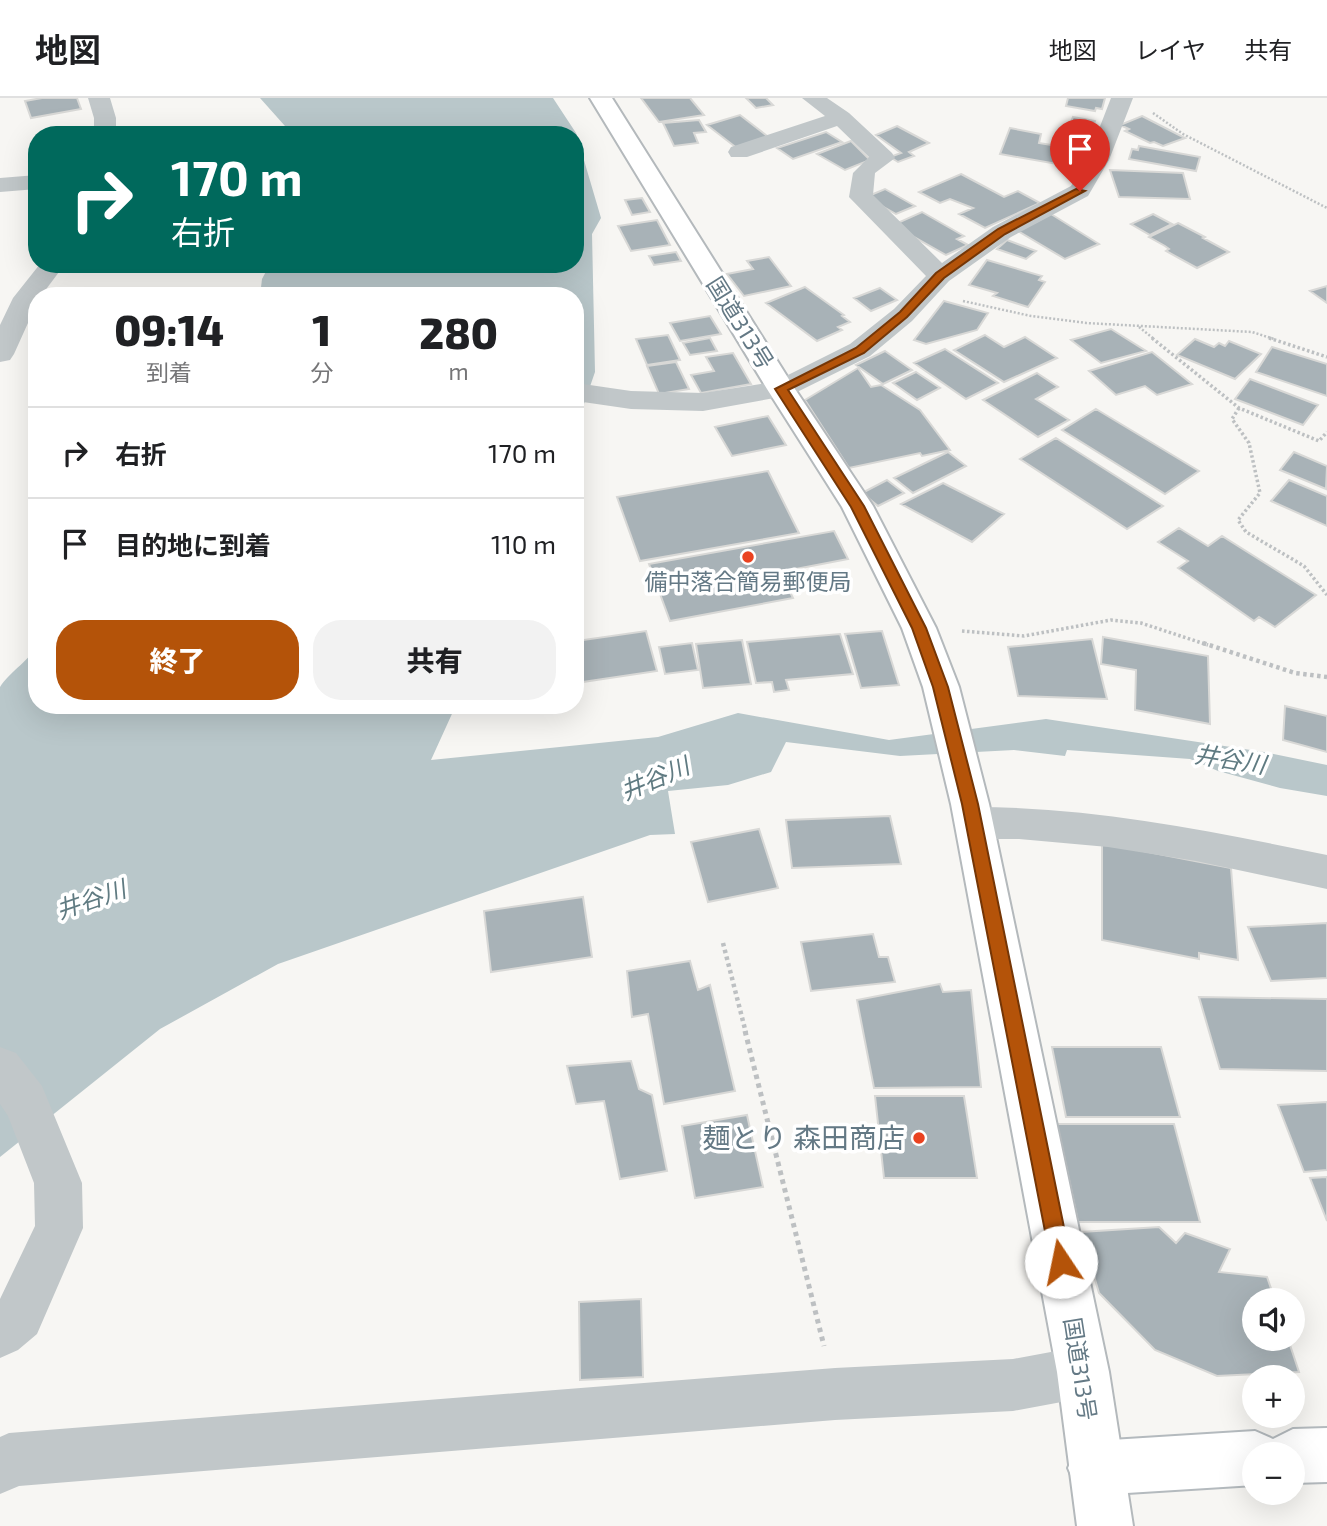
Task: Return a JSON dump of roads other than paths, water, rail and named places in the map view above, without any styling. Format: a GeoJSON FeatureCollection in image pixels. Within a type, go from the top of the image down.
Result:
{"type":"FeatureCollection","features":[{"type":"Feature","properties":{"kind":"main road","name":"国道313号"},"geometry":{"type":"LineString","coordinates":[[601,98],[781,389],[858,506],[919,628],[941,687],[972,813],[1083,1372],[1105,1526]]}},
{"type":"Feature","properties":{"kind":"main road"},"geometry":{"type":"LineString","coordinates":[[1305,1456],[1327,1455]]}},
{"type":"Feature","properties":{"kind":"main road"},"geometry":{"type":"LineString","coordinates":[[1095,1468],[1242,1459]]}},
{"type":"Feature","properties":{"kind":"street"},"geometry":{"type":"LineString","coordinates":[[99,98],[105,126]]}},
{"type":"Feature","properties":{"kind":"street"},"geometry":{"type":"LineString","coordinates":[[813,98],[841,118],[884,158],[867,166],[860,182],[861,197],[931,284]]}},
{"type":"Feature","properties":{"kind":"street"},"geometry":{"type":"LineString","coordinates":[[584,393],[631,400],[703,402],[781,389],[860,350],[904,314],[931,284],[1002,232],[1080,191],[1098,160],[1122,98]]}},
{"type":"Feature","properties":{"kind":"street"},"geometry":{"type":"LineString","coordinates":[[739,152],[841,118]]}},
{"type":"Feature","properties":{"kind":"street"},"geometry":{"type":"LineString","coordinates":[[0,185],[28,183]]}},
{"type":"Feature","properties":{"kind":"street"},"geometry":{"type":"LineString","coordinates":[[0,354],[28,304]]}},
{"type":"Feature","properties":{"kind":"street"},"geometry":{"type":"LineString","coordinates":[[972,813],[1007,822],[1125,830],[1327,872]]}},
{"type":"Feature","properties":{"kind":"street"},"geometry":{"type":"LineString","coordinates":[[0,1068],[26,1102],[58,1183],[59,1228],[19,1316],[0,1332]]}},
{"type":"Feature","properties":{"kind":"street"},"geometry":{"type":"LineString","coordinates":[[0,1467],[9,1460],[835,1394],[1013,1385],[1083,1372]]}},
{"type":"Feature","properties":{"kind":"water"},"geometry":{"type":"Polygon","coordinates":[[[260,98],[553,98],[571,126],[285,126],[260,98]]]}},
{"type":"Feature","properties":{"kind":"water"},"geometry":{"type":"Polygon","coordinates":[[[584,160],[601,218],[592,234],[595,372],[584,404],[584,287],[261,287],[265,273],[584,273],[584,160]]]}},
{"type":"Feature","properties":{"kind":"water","name":"井谷川"},"geometry":{"type":"Polygon","coordinates":[[[28,658],[28,714],[452,714],[431,760],[658,737],[738,713],[889,740],[1046,719],[1264,752],[1327,765],[1327,796],[1280,788],[1218,771],[1190,759],[1067,750],[1065,756],[1014,750],[900,756],[786,742],[771,772],[728,785],[668,791],[675,834],[650,835],[278,964],[160,1029],[0,1157],[0,687],[28,658]]]}},
{"type":"Feature","properties":{"kind":"place","name":"備中落合簡易郵便局"},"geometry":{"type":"Point","coordinates":[748,557]}},
{"type":"Feature","properties":{"kind":"place","name":"麺とり 森田商店"},"geometry":{"type":"Point","coordinates":[919,1138]}}]}
